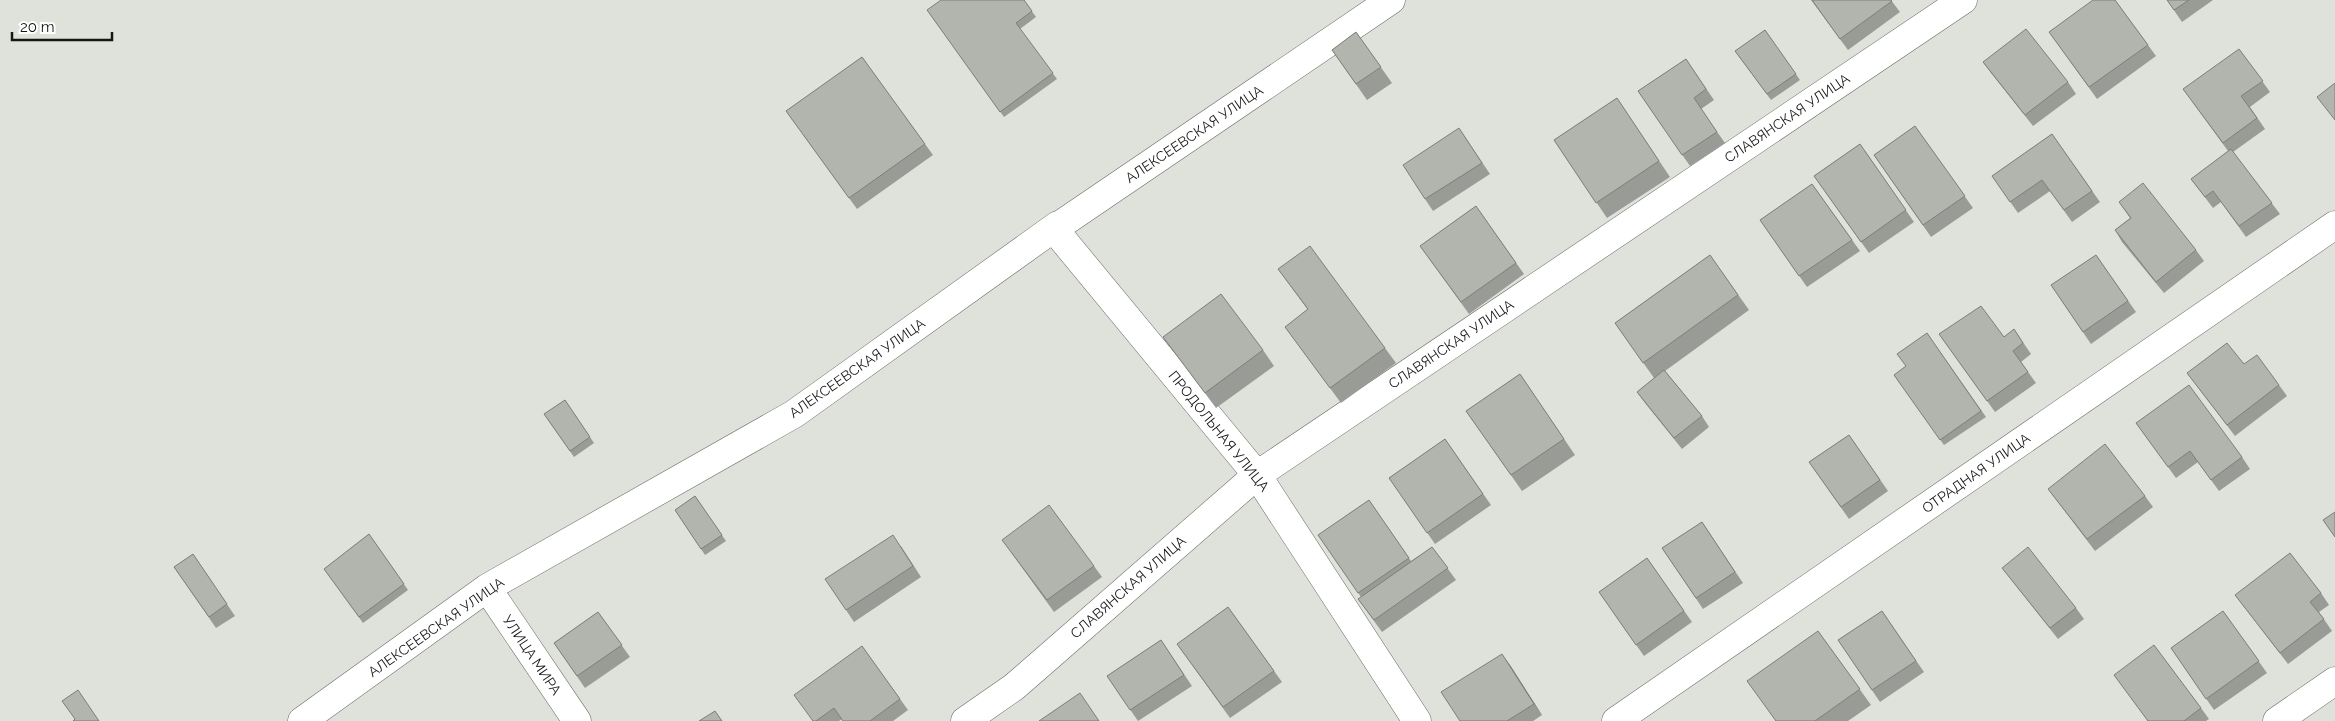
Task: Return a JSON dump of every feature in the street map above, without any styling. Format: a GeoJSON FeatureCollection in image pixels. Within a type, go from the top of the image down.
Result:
{"type":"FeatureCollection","features":[{"type":"Feature","properties":{"kind":"street","name":"АЛЕКСЕЕВСКАЯ УЛИЦА"},"geometry":{"type":"LineString","coordinates":[[1054,229],[1391,0]]}},
{"type":"Feature","properties":{"kind":"street","name":"СЛАВЯНСКАЯ УЛИЦА"},"geometry":{"type":"LineString","coordinates":[[965,721],[1014,686],[1257,475],[1963,0]]}},
{"type":"Feature","properties":{"kind":"street","name":"ОТРАДНАЯ УЛИЦА"},"geometry":{"type":"LineString","coordinates":[[1616,721],[2335,225]]}},
{"type":"Feature","properties":{"kind":"street","name":"АЛЕКСЕЕВСКАЯ УЛИЦА"},"geometry":{"type":"LineString","coordinates":[[302,721],[487,588],[794,414],[1058,226],[1054,229]]}},
{"type":"Feature","properties":{"kind":"street","name":"ПРОДОЛЬНАЯ УЛИЦА"},"geometry":{"type":"LineString","coordinates":[[1054,229],[1257,475],[1417,721]]}},
{"type":"Feature","properties":{"kind":"street","name":"УЛИЦА МИРА"},"geometry":{"type":"LineString","coordinates":[[487,588],[577,721]]}},
{"type":"Feature","properties":{"kind":"street"},"geometry":{"type":"LineString","coordinates":[[2277,721],[2335,681]]}},
{"type":"Feature","properties":{"kind":"building"},"geometry":{"type":"Polygon","coordinates":[[[941,0],[1024,0],[1032,11],[1016,23],[1053,73],[1000,112],[927,10],[941,0]]]}},
{"type":"Feature","properties":{"kind":"building"},"geometry":{"type":"Polygon","coordinates":[[[1812,0],[1891,0],[1892,1],[1840,39],[1812,0]]]}},
{"type":"Feature","properties":{"kind":"building"},"geometry":{"type":"Polygon","coordinates":[[[2093,0],[2115,0],[2148,45],[2089,87],[2049,32],[2093,0]]]}},
{"type":"Feature","properties":{"kind":"building"},"geometry":{"type":"Polygon","coordinates":[[[2167,0],[2189,0],[2174,10],[2167,0]]]}},
{"type":"Feature","properties":{"kind":"building"},"geometry":{"type":"Polygon","coordinates":[[[2026,29],[2068,82],[2025,115],[1983,62],[2026,29]]]}},
{"type":"Feature","properties":{"kind":"building"},"geometry":{"type":"Polygon","coordinates":[[[1765,30],[1796,74],[1767,94],[1735,51],[1765,30]]]}},
{"type":"Feature","properties":{"kind":"building"},"geometry":{"type":"Polygon","coordinates":[[[1356,32],[1381,67],[1356,84],[1332,50],[1356,32]]]}},
{"type":"Feature","properties":{"kind":"building"},"geometry":{"type":"Polygon","coordinates":[[[2239,49],[2263,81],[2241,96],[2257,118],[2223,143],[2183,89],[2239,49]]]}},
{"type":"Feature","properties":{"kind":"building"},"geometry":{"type":"Polygon","coordinates":[[[862,57],[925,144],[849,198],[786,111],[862,57]]]}},
{"type":"Feature","properties":{"kind":"building"},"geometry":{"type":"Polygon","coordinates":[[[1686,59],[1706,89],[1694,98],[1717,132],[1682,155],[1638,91],[1686,59]]]}},
{"type":"Feature","properties":{"kind":"building"},"geometry":{"type":"Polygon","coordinates":[[[2335,83],[2335,120],[2317,97],[2335,83]]]}},
{"type":"Feature","properties":{"kind":"building"},"geometry":{"type":"Polygon","coordinates":[[[1617,98],[1659,161],[1596,203],[1554,140],[1617,98]]]}},
{"type":"Feature","properties":{"kind":"building"},"geometry":{"type":"Polygon","coordinates":[[[1915,126],[1965,196],[1923,225],[1874,155],[1915,126]]]}},
{"type":"Feature","properties":{"kind":"building"},"geometry":{"type":"Polygon","coordinates":[[[1459,128],[1482,163],[1425,199],[1403,165],[1459,128]]]}},
{"type":"Feature","properties":{"kind":"building"},"geometry":{"type":"Polygon","coordinates":[[[2052,134],[2092,191],[2064,210],[2042,180],[2010,202],[1992,176],[2052,134]]]}},
{"type":"Feature","properties":{"kind":"building"},"geometry":{"type":"Polygon","coordinates":[[[1860,144],[1906,210],[1861,242],[1814,176],[1860,144]]]}},
{"type":"Feature","properties":{"kind":"building"},"geometry":{"type":"Polygon","coordinates":[[[2231,149],[2272,203],[2239,226],[2213,191],[2205,197],[2191,179],[2231,149]]]}},
{"type":"Feature","properties":{"kind":"building"},"geometry":{"type":"Polygon","coordinates":[[[2143,183],[2196,250],[2156,282],[2115,230],[2131,218],[2119,202],[2143,183]]]}},
{"type":"Feature","properties":{"kind":"building"},"geometry":{"type":"Polygon","coordinates":[[[1812,184],[1852,240],[1799,276],[1760,220],[1812,184]]]}},
{"type":"Feature","properties":{"kind":"building"},"geometry":{"type":"Polygon","coordinates":[[[1476,206],[1516,263],[1461,302],[1420,246],[1476,206]]]}},
{"type":"Feature","properties":{"kind":"building"},"geometry":{"type":"Polygon","coordinates":[[[1310,246],[1385,348],[1330,388],[1285,327],[1308,309],[1278,269],[1310,246]]]}},
{"type":"Feature","properties":{"kind":"building"},"geometry":{"type":"Polygon","coordinates":[[[1710,255],[1738,295],[1643,363],[1615,323],[1710,255]]]}},
{"type":"Feature","properties":{"kind":"building"},"geometry":{"type":"Polygon","coordinates":[[[2096,255],[2128,301],[2083,332],[2051,285],[2096,255]]]}},
{"type":"Feature","properties":{"kind":"building"},"geometry":{"type":"Polygon","coordinates":[[[1221,294],[1263,350],[1205,393],[1163,337],[1221,294]]]}},
{"type":"Feature","properties":{"kind":"building"},"geometry":{"type":"Polygon","coordinates":[[[1981,306],[2004,337],[2014,329],[2023,343],[2013,351],[2028,372],[1987,401],[1939,334],[1981,306]]]}},
{"type":"Feature","properties":{"kind":"building"},"geometry":{"type":"Polygon","coordinates":[[[1927,333],[1981,411],[1940,440],[1894,375],[1906,366],[1897,354],[1927,333]]]}},
{"type":"Feature","properties":{"kind":"building"},"geometry":{"type":"Polygon","coordinates":[[[2227,343],[2244,364],[2257,355],[2279,385],[2227,425],[2187,373],[2227,343]]]}},
{"type":"Feature","properties":{"kind":"building"},"geometry":{"type":"Polygon","coordinates":[[[1664,370],[1702,416],[1674,438],[1637,392],[1664,370]]]}},
{"type":"Feature","properties":{"kind":"building"},"geometry":{"type":"Polygon","coordinates":[[[1520,374],[1564,439],[1511,475],[1466,411],[1520,374]]]}},
{"type":"Feature","properties":{"kind":"building"},"geometry":{"type":"Polygon","coordinates":[[[2189,385],[2242,457],[2211,480],[2190,451],[2168,467],[2136,423],[2189,385]]]}},
{"type":"Feature","properties":{"kind":"building"},"geometry":{"type":"Polygon","coordinates":[[[565,400],[590,437],[570,451],[544,414],[565,400]]]}},
{"type":"Feature","properties":{"kind":"building"},"geometry":{"type":"Polygon","coordinates":[[[1849,435],[1880,480],[1841,507],[1809,462],[1849,435]]]}},
{"type":"Feature","properties":{"kind":"building"},"geometry":{"type":"Polygon","coordinates":[[[1445,439],[1483,494],[1427,533],[1389,478],[1445,439]]]}},
{"type":"Feature","properties":{"kind":"building"},"geometry":{"type":"Polygon","coordinates":[[[2105,444],[2145,496],[2087,539],[2048,489],[2105,444]]]}},
{"type":"Feature","properties":{"kind":"building"},"geometry":{"type":"Polygon","coordinates":[[[695,496],[722,535],[701,549],[675,510],[695,496]]]}},
{"type":"Feature","properties":{"kind":"building"},"geometry":{"type":"Polygon","coordinates":[[[1369,500],[1409,558],[1358,593],[1318,535],[1369,500]]]}},
{"type":"Feature","properties":{"kind":"building"},"geometry":{"type":"Polygon","coordinates":[[[1049,505],[1094,566],[1047,600],[1002,540],[1049,505]]]}},
{"type":"Feature","properties":{"kind":"building"},"geometry":{"type":"Polygon","coordinates":[[[2335,512],[2335,537],[2323,520],[2335,512]]]}},
{"type":"Feature","properties":{"kind":"building"},"geometry":{"type":"Polygon","coordinates":[[[1702,522],[1735,572],[1696,598],[1662,548],[1702,522]]]}},
{"type":"Feature","properties":{"kind":"building"},"geometry":{"type":"Polygon","coordinates":[[[369,534],[404,584],[359,617],[324,569],[369,534]]]}},
{"type":"Feature","properties":{"kind":"building"},"geometry":{"type":"Polygon","coordinates":[[[893,535],[913,566],[846,610],[825,579],[893,535]]]}},
{"type":"Feature","properties":{"kind":"building"},"geometry":{"type":"Polygon","coordinates":[[[1432,547],[1448,568],[1374,620],[1358,599],[1432,547]]]}},
{"type":"Feature","properties":{"kind":"building"},"geometry":{"type":"Polygon","coordinates":[[[2028,547],[2076,608],[2050,628],[2002,568],[2028,547]]]}},
{"type":"Feature","properties":{"kind":"building"},"geometry":{"type":"Polygon","coordinates":[[[2290,553],[2321,593],[2310,602],[2324,619],[2280,653],[2235,595],[2290,553]]]}},
{"type":"Feature","properties":{"kind":"building"},"geometry":{"type":"Polygon","coordinates":[[[193,554],[227,604],[209,617],[174,567],[193,554]]]}},
{"type":"Feature","properties":{"kind":"building"},"geometry":{"type":"Polygon","coordinates":[[[1647,558],[1684,611],[1636,645],[1599,592],[1647,558]]]}},
{"type":"Feature","properties":{"kind":"building"},"geometry":{"type":"Polygon","coordinates":[[[1228,607],[1274,671],[1223,707],[1177,644],[1228,607]]]}},
{"type":"Feature","properties":{"kind":"building"},"geometry":{"type":"Polygon","coordinates":[[[1882,611],[1916,661],[1872,690],[1838,640],[1882,611]]]}},
{"type":"Feature","properties":{"kind":"building"},"geometry":{"type":"Polygon","coordinates":[[[2223,611],[2259,661],[2206,699],[2171,648],[2223,611]]]}},
{"type":"Feature","properties":{"kind":"building"},"geometry":{"type":"Polygon","coordinates":[[[598,612],[622,645],[577,676],[554,643],[598,612]]]}},
{"type":"Feature","properties":{"kind":"building"},"geometry":{"type":"Polygon","coordinates":[[[1818,631],[1860,689],[1815,721],[1776,721],[1747,681],[1818,631]]]}},
{"type":"Feature","properties":{"kind":"building"},"geometry":{"type":"Polygon","coordinates":[[[1161,640],[1184,675],[1130,710],[1107,676],[1161,640]]]}},
{"type":"Feature","properties":{"kind":"building"},"geometry":{"type":"Polygon","coordinates":[[[2154,645],[2201,708],[2184,721],[2148,721],[2114,675],[2154,645]]]}},
{"type":"Feature","properties":{"kind":"building"},"geometry":{"type":"Polygon","coordinates":[[[862,646],[900,699],[870,721],[843,721],[834,708],[816,721],[813,721],[794,695],[862,646]]]}},
{"type":"Feature","properties":{"kind":"building"},"geometry":{"type":"Polygon","coordinates":[[[1502,654],[1534,704],[1507,721],[1460,721],[1441,692],[1502,654]]]}},
{"type":"Feature","properties":{"kind":"building"},"geometry":{"type":"Polygon","coordinates":[[[78,690],[99,721],[73,721],[75,719],[62,701],[78,690]]]}},
{"type":"Feature","properties":{"kind":"building"},"geometry":{"type":"Polygon","coordinates":[[[1080,693],[1099,721],[1039,721],[1080,693]]]}},
{"type":"Feature","properties":{"kind":"building"},"geometry":{"type":"Polygon","coordinates":[[[715,711],[722,721],[699,721],[715,711]]]}}]}
